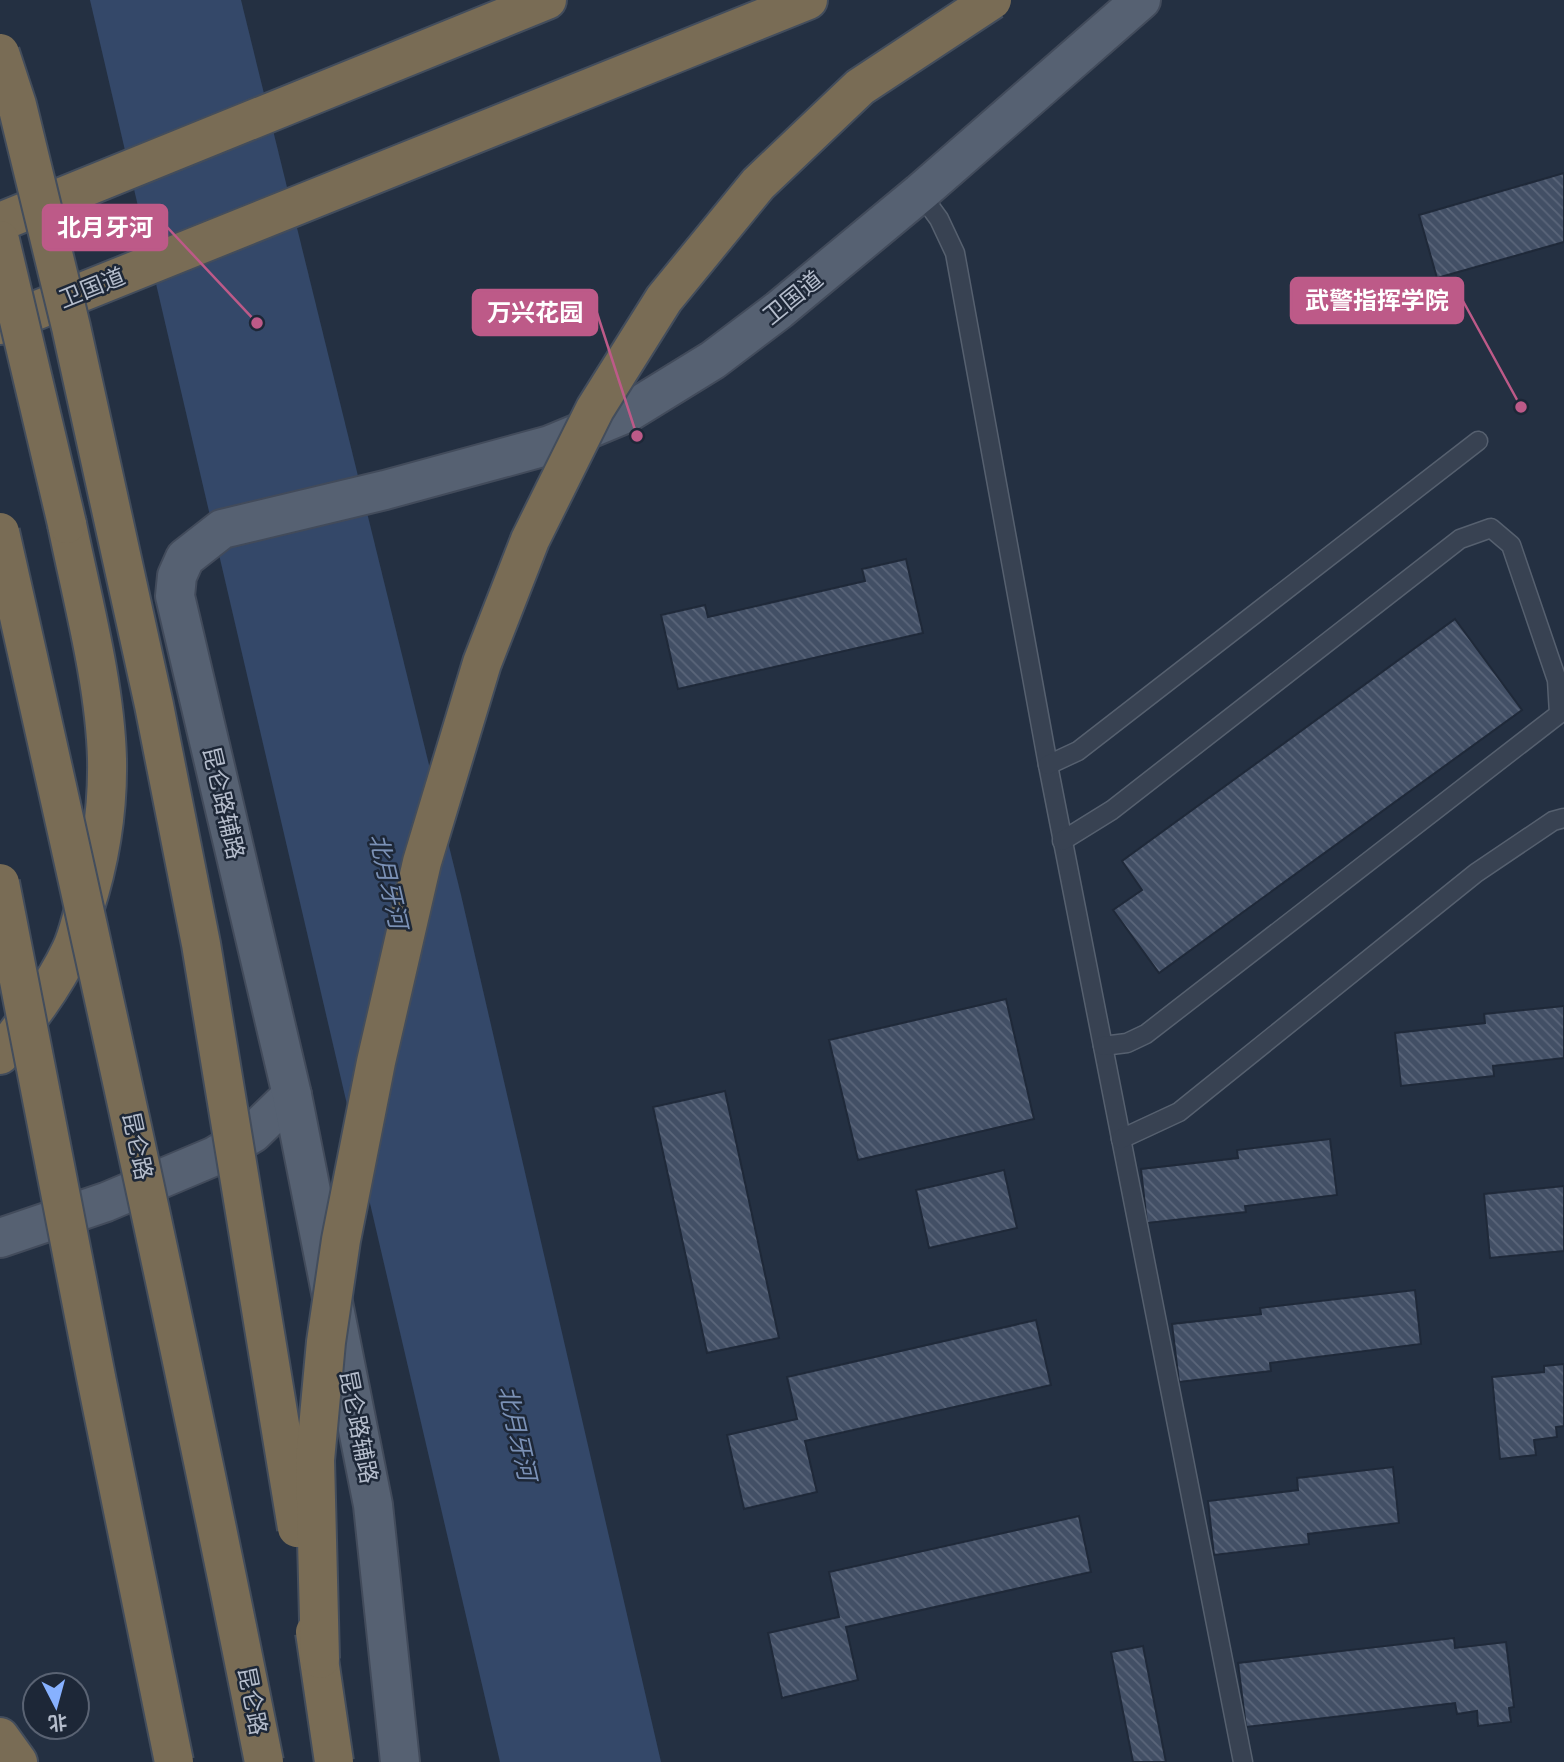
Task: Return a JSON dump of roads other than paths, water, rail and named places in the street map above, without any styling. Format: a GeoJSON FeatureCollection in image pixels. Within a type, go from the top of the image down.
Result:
{"type":"FeatureCollection","features":[{"type":"Feature","properties":{"kind":"highway"},"geometry":{"type":"LineString","coordinates":[[0,222],[547,0]]}},
{"type":"Feature","properties":{"kind":"highway","name":"卫国道"},"geometry":{"type":"LineString","coordinates":[[0,326],[807,0]]}},
{"type":"Feature","properties":{"kind":"highway"},"geometry":{"type":"LineString","coordinates":[[320,1659],[315,1460],[326,1342],[341,1240],[376,1062],[422,862],[482,663],[530,540],[596,410],[664,299],[758,184],[860,87],[992,0]]}},
{"type":"Feature","properties":{"kind":"highway"},"geometry":{"type":"LineString","coordinates":[[0,53],[17,105],[71,327],[155,705],[201,944],[320,1659],[334,1762]]}},
{"type":"Feature","properties":{"kind":"highway"},"geometry":{"type":"LineString","coordinates":[[0,240],[67,524],[95,667],[107,758],[106,807],[101,849],[72,949],[30,1018],[0,1055]]}},
{"type":"Feature","properties":{"kind":"highway","name":"昆仑路"},"geometry":{"type":"LineString","coordinates":[[0,532],[113,1036],[264,1762]]}},
{"type":"Feature","properties":{"kind":"highway"},"geometry":{"type":"LineString","coordinates":[[0,883],[174,1762]]}},
{"type":"Feature","properties":{"kind":"highway"},"geometry":{"type":"LineString","coordinates":[[0,935],[19,985]]}},
{"type":"Feature","properties":{"kind":"highway"},"geometry":{"type":"LineString","coordinates":[[0,1737],[18,1762]]}},
{"type":"Feature","properties":{"kind":"main road","name":"卫国道"},"geometry":{"type":"LineString","coordinates":[[222,528],[385,490],[550,445],[627,413],[713,360],[790,301],[1141,0]]}},
{"type":"Feature","properties":{"kind":"main road","name":"昆仑路辅路"},"geometry":{"type":"LineString","coordinates":[[222,528],[185,558],[177,576],[175,596],[292,1095],[373,1504],[400,1762]]}},
{"type":"Feature","properties":{"kind":"main road"},"geometry":{"type":"LineString","coordinates":[[0,1238],[106,1202],[215,1156],[253,1133],[292,1095]]}},
{"type":"Feature","properties":{"kind":"lane"},"geometry":{"type":"LineString","coordinates":[[920,192],[939,219],[955,253],[1062,841],[1243,1762]]}},
{"type":"Feature","properties":{"kind":"lane"},"geometry":{"type":"LineString","coordinates":[[1048,765],[1078,751],[1478,441]]}},
{"type":"Feature","properties":{"kind":"lane"},"geometry":{"type":"LineString","coordinates":[[1062,841],[1112,810],[1460,539],[1491,528],[1511,545],[1557,680],[1559,714],[1146,1034],[1127,1042],[1103,1046]]}},
{"type":"Feature","properties":{"kind":"lane"},"geometry":{"type":"LineString","coordinates":[[1121,1139],[1179,1112],[1476,873],[1553,821],[1564,818]]}},
{"type":"Feature","properties":{"kind":"water"},"geometry":{"type":"Polygon","coordinates":[[[90,0],[241,0],[461,895],[661,1762],[500,1762],[90,0]]]}},
{"type":"Feature","properties":{"kind":"place","name":"北月牙河"},"geometry":{"type":"Point","coordinates":[257,323]}},
{"type":"Feature","properties":{"kind":"place","name":"武警指挥学院"},"geometry":{"type":"Point","coordinates":[1521,407]}},
{"type":"Feature","properties":{"kind":"place","name":"万兴花园"},"geometry":{"type":"Point","coordinates":[637,436]}}]}
